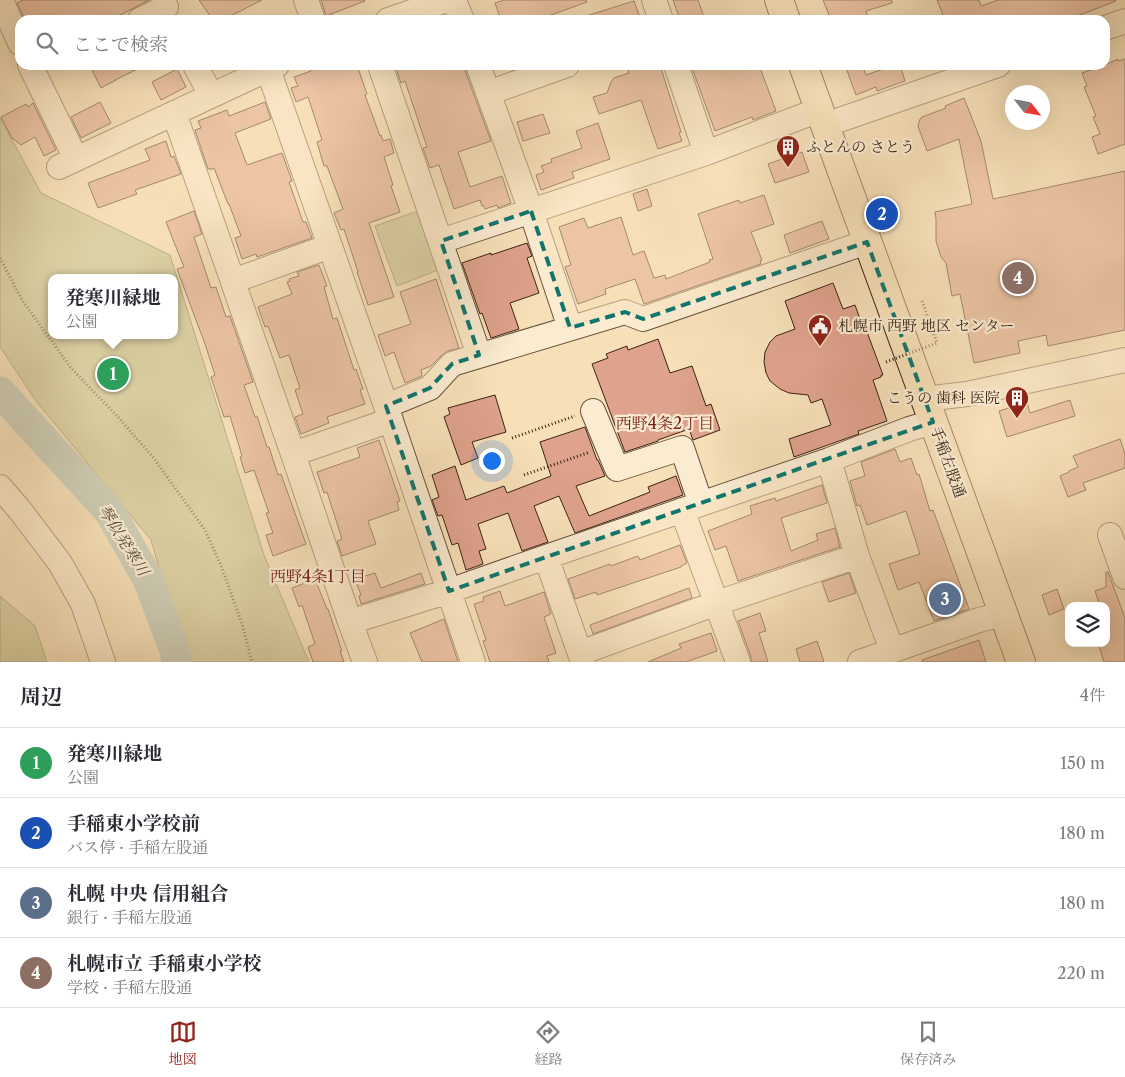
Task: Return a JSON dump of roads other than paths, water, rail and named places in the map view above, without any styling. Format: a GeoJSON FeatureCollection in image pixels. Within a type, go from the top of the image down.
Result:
{"type":"FeatureCollection","features":[{"type":"Feature","properties":{"kind":"main road"},"geometry":{"type":"LineString","coordinates":[[779,0],[784,15]]}},
{"type":"Feature","properties":{"kind":"main road","name":"手稲左股通"},"geometry":{"type":"LineString","coordinates":[[805,70],[1021,662]]}},
{"type":"Feature","properties":{"kind":"street"},"geometry":{"type":"LineString","coordinates":[[1,0],[15,31]]}},
{"type":"Feature","properties":{"kind":"street"},"geometry":{"type":"LineString","coordinates":[[306,0],[311,15]]}},
{"type":"Feature","properties":{"kind":"street"},"geometry":{"type":"LineString","coordinates":[[402,15],[446,0]]}},
{"type":"Feature","properties":{"kind":"street"},"geometry":{"type":"LineString","coordinates":[[454,0],[460,15]]}},
{"type":"Feature","properties":{"kind":"street"},"geometry":{"type":"LineString","coordinates":[[654,0],[659,15]]}},
{"type":"Feature","properties":{"kind":"street"},"geometry":{"type":"LineString","coordinates":[[152,15],[167,9]]}},
{"type":"Feature","properties":{"kind":"street"},"geometry":{"type":"LineString","coordinates":[[1110,26],[1125,21]]}},
{"type":"Feature","properties":{"kind":"street"},"geometry":{"type":"LineString","coordinates":[[40,70],[68,163],[266,70]]}},
{"type":"Feature","properties":{"kind":"street"},"geometry":{"type":"LineString","coordinates":[[198,70],[211,95]]}},
{"type":"Feature","properties":{"kind":"street"},"geometry":{"type":"LineString","coordinates":[[274,70],[330,246],[473,662]]}},
{"type":"Feature","properties":{"kind":"street"},"geometry":{"type":"LineString","coordinates":[[382,70],[479,355]]}},
{"type":"Feature","properties":{"kind":"street"},"geometry":{"type":"LineString","coordinates":[[480,70],[531,211],[570,328]]}},
{"type":"Feature","properties":{"kind":"street"},"geometry":{"type":"LineString","coordinates":[[488,93],[553,70]]}},
{"type":"Feature","properties":{"kind":"street"},"geometry":{"type":"LineString","coordinates":[[678,70],[706,153]]}},
{"type":"Feature","properties":{"kind":"street"},"geometry":{"type":"LineString","coordinates":[[441,241],[706,153],[981,70]]}},
{"type":"Feature","properties":{"kind":"street"},"geometry":{"type":"LineString","coordinates":[[174,112],[365,662]]}},
{"type":"Feature","properties":{"kind":"street"},"geometry":{"type":"LineString","coordinates":[[293,454],[388,413],[430,388],[452,364],[625,312],[643,319],[867,242]]}},
{"type":"Feature","properties":{"kind":"street"},"geometry":{"type":"LineString","coordinates":[[233,281],[330,246]]}},
{"type":"Feature","properties":{"kind":"street"},"geometry":{"type":"LineString","coordinates":[[350,622],[449,591],[829,460],[908,429],[929,411],[967,394],[1125,360]]}},
{"type":"Feature","properties":{"kind":"street"},"geometry":{"type":"LineString","coordinates":[[593,411],[617,469],[682,448],[692,507],[716,604],[738,662]]}},
{"type":"Feature","properties":{"kind":"street"},"geometry":{"type":"LineString","coordinates":[[829,460],[857,556],[892,650]]}},
{"type":"Feature","properties":{"kind":"street"},"geometry":{"type":"LineString","coordinates":[[0,487],[60,563],[83,604],[103,662]]}},
{"type":"Feature","properties":{"kind":"street"},"geometry":{"type":"LineString","coordinates":[[1110,535],[1125,575]]}},
{"type":"Feature","properties":{"kind":"street"},"geometry":{"type":"LineString","coordinates":[[546,557],[581,658],[716,604],[857,556]]}},
{"type":"Feature","properties":{"kind":"street"},"geometry":{"type":"LineString","coordinates":[[860,662],[979,620],[1003,614]]}},
{"type":"Feature","properties":{"kind":"waterway","name":"琴似発寒川"},"geometry":{"type":"LineString","coordinates":[[0,392],[110,512],[148,579],[175,651],[177,662]]}},
{"type":"Feature","properties":{"kind":"place","name":"ふとんの さとう"},"geometry":{"type":"Point","coordinates":[788,168]}},
{"type":"Feature","properties":{"kind":"place","name":"手稲東小学校前"},"geometry":{"type":"Point","coordinates":[882,214]}},
{"type":"Feature","properties":{"kind":"place","name":"札幌市立 手稲東小学校"},"geometry":{"type":"Point","coordinates":[1018,278]}},
{"type":"Feature","properties":{"kind":"place","name":"札幌市 西野 地区 センター"},"geometry":{"type":"Point","coordinates":[820,347]}},
{"type":"Feature","properties":{"kind":"place","name":"発寒川緑地"},"geometry":{"type":"Point","coordinates":[113,374]}},
{"type":"Feature","properties":{"kind":"place","name":"こうの 歯科 医院"},"geometry":{"type":"Point","coordinates":[1017,419]}},
{"type":"Feature","properties":{"kind":"place","name":"札幌 中央 信用組合"},"geometry":{"type":"Point","coordinates":[945,599]}},
{"type":"Feature","properties":{"kind":"district","name":"西野4条2丁目"},"geometry":{"type":"Point","coordinates":[665,423]}},
{"type":"Feature","properties":{"kind":"district","name":"西野4条1丁目"},"geometry":{"type":"Point","coordinates":[318,576]}}]}
